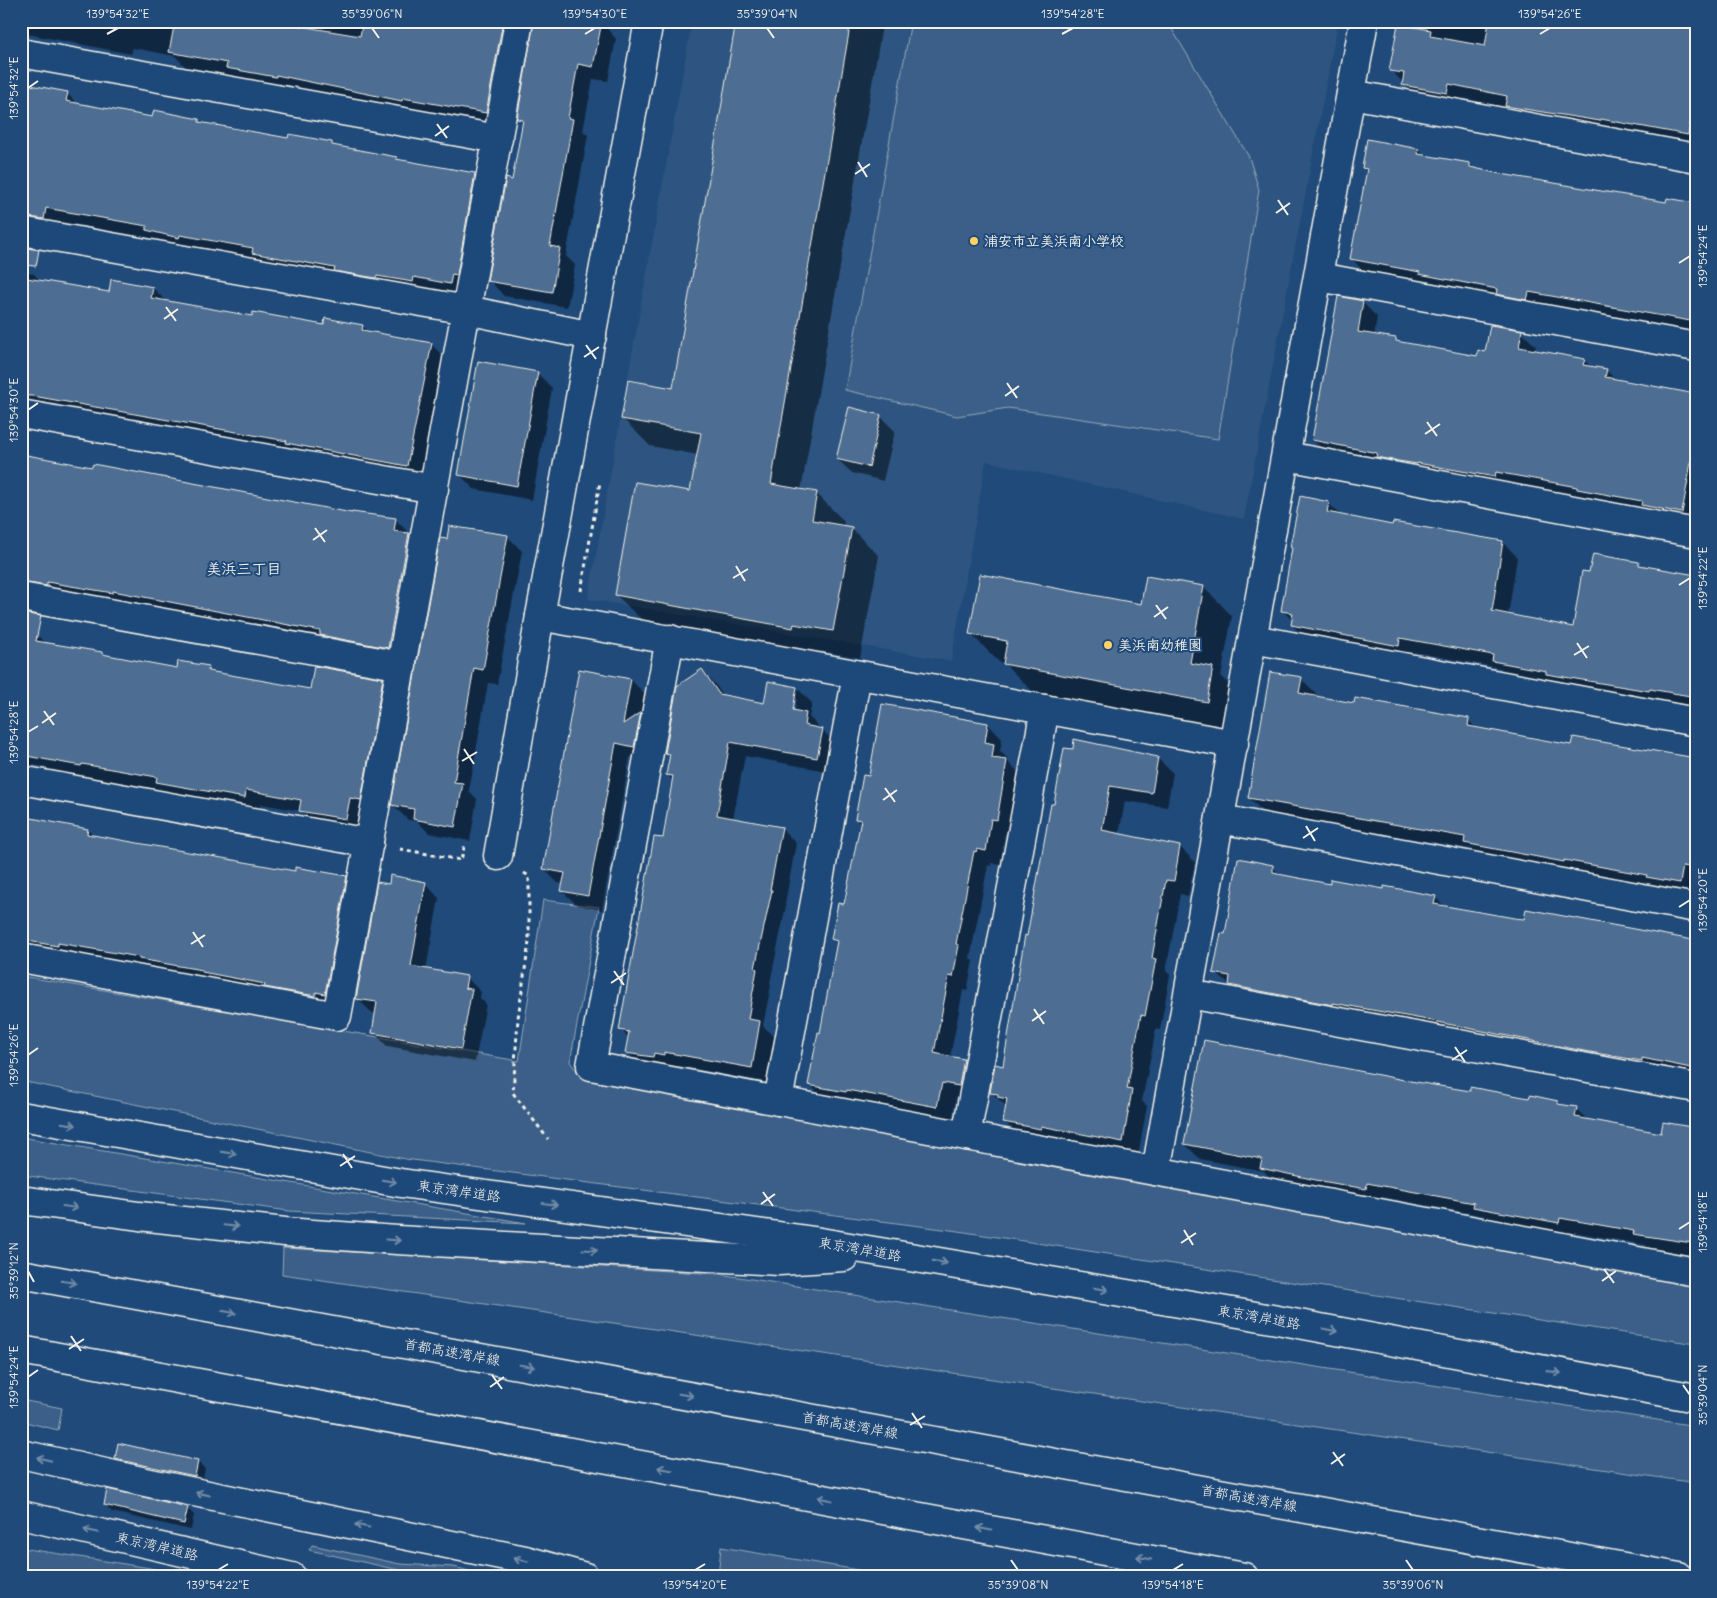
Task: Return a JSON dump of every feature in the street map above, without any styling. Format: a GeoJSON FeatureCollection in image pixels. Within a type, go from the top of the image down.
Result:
{"type":"FeatureCollection","features":[{"type":"Feature","properties":{"kind":"main road"},"geometry":{"type":"LineString","coordinates":[[21,958],[337,1016],[519,21]]}},
{"type":"Feature","properties":{"kind":"main road"},"geometry":{"type":"LineString","coordinates":[[498,856],[649,21]]}},
{"type":"Feature","properties":{"kind":"main road"},"geometry":{"type":"LineString","coordinates":[[1156,1171],[1364,21]]}},
{"type":"Feature","properties":{"kind":"main road"},"geometry":{"type":"LineString","coordinates":[[21,52],[498,139]]}},
{"type":"Feature","properties":{"kind":"main road"},"geometry":{"type":"LineString","coordinates":[[1352,94],[1696,158]]}},
{"type":"Feature","properties":{"kind":"main road"},"geometry":{"type":"LineString","coordinates":[[21,231],[466,310],[592,336]]}},
{"type":"Feature","properties":{"kind":"main road"},"geometry":{"type":"LineString","coordinates":[[1318,277],[1696,347]]}},
{"type":"Feature","properties":{"kind":"main road"},"geometry":{"type":"LineString","coordinates":[[21,414],[434,489]]}},
{"type":"Feature","properties":{"kind":"main road"},"geometry":{"type":"LineString","coordinates":[[1286,456],[1696,532]]}},
{"type":"Feature","properties":{"kind":"main road"},"geometry":{"type":"LineString","coordinates":[[21,597],[402,666]]}},
{"type":"Feature","properties":{"kind":"main road"},"geometry":{"type":"LineString","coordinates":[[540,616],[1234,744]]}},
{"type":"Feature","properties":{"kind":"main road"},"geometry":{"type":"LineString","coordinates":[[1253,639],[1696,722]]}},
{"type":"Feature","properties":{"kind":"main road"},"geometry":{"type":"LineString","coordinates":[[670,640],[591,1066],[1696,1272]]}},
{"type":"Feature","properties":{"kind":"main road"},"geometry":{"type":"LineString","coordinates":[[778,1101],[858,675]]}},
{"type":"Feature","properties":{"kind":"main road"},"geometry":{"type":"LineString","coordinates":[[966,1136],[1045,709]]}},
{"type":"Feature","properties":{"kind":"main road"},"geometry":{"type":"LineString","coordinates":[[21,780],[369,844]]}},
{"type":"Feature","properties":{"kind":"main road"},"geometry":{"type":"LineString","coordinates":[[1220,819],[1696,908]]}},
{"type":"Feature","properties":{"kind":"main road"},"geometry":{"type":"LineString","coordinates":[[1189,994],[1696,1088]]}},
{"type":"Feature","properties":{"kind":"main road","name":"東京湾岸道路"},"geometry":{"type":"LineString","coordinates":[[21,1116],[401,1183],[814,1241],[892,1254],[1250,1315],[1696,1398]]}},
{"type":"Feature","properties":{"kind":"main road"},"geometry":{"type":"LineString","coordinates":[[21,1200],[139,1216],[275,1231],[397,1240],[779,1261],[892,1254]]}},
{"type":"Feature","properties":{"kind":"main road","name":"首都高速湾岸線"},"geometry":{"type":"LineString","coordinates":[[21,1274],[1679,1577]]}},
{"type":"Feature","properties":{"kind":"main road"},"geometry":{"type":"LineString","coordinates":[[21,1350],[1244,1577]]}},
{"type":"Feature","properties":{"kind":"main road"},"geometry":{"type":"LineString","coordinates":[[21,1454],[525,1560],[585,1577]]}},
{"type":"Feature","properties":{"kind":"main road","name":"東京湾岸道路"},"geometry":{"type":"LineString","coordinates":[[21,1515],[292,1577]]}},
{"type":"Feature","properties":{"kind":"path"},"geometry":{"type":"LineString","coordinates":[[580,596],[601,479]]}},
{"type":"Feature","properties":{"kind":"path"},"geometry":{"type":"LineString","coordinates":[[369,844],[461,860],[465,843]]}},
{"type":"Feature","properties":{"kind":"path"},"geometry":{"type":"LineString","coordinates":[[498,856],[528,876],[530,942],[518,1018],[513,1093],[548,1139]]}},
{"type":"Feature","properties":{"kind":"shaded area","name":"浦安市立美浜南小学校"},"geometry":{"type":"Polygon","coordinates":[[[692,21],[1338,21],[1244,519],[986,461],[951,661],[588,599],[692,21]]]}},
{"type":"Feature","properties":{"kind":"shaded area"},"geometry":{"type":"Polygon","coordinates":[[[911,21],[1167,21],[1249,157],[1259,190],[1218,439],[1008,408],[957,416],[845,390],[911,21]]]}},
{"type":"Feature","properties":{"kind":"shaded area"},"geometry":{"type":"Polygon","coordinates":[[[543,900],[599,907],[570,1062],[577,1071],[1696,1263],[1696,1344],[958,1231],[405,1159],[21,1081],[21,976],[519,1061],[543,900]]]}},
{"type":"Feature","properties":{"kind":"shaded area"},"geometry":{"type":"Polygon","coordinates":[[[21,1137],[526,1223],[289,1211],[21,1175],[21,1137]]]}},
{"type":"Feature","properties":{"kind":"shaded area"},"geometry":{"type":"Polygon","coordinates":[[[283,1248],[719,1274],[1696,1426],[1696,1483],[282,1274],[283,1248]]]}},
{"type":"Feature","properties":{"kind":"shaded area"},"geometry":{"type":"Polygon","coordinates":[[[21,1400],[62,1408],[58,1430],[21,1421],[21,1400]]]}},
{"type":"Feature","properties":{"kind":"shaded area"},"geometry":{"type":"Polygon","coordinates":[[[312,1545],[400,1564],[454,1567],[492,1577],[430,1577],[309,1550],[312,1545]]]}},
{"type":"Feature","properties":{"kind":"shaded area"},"geometry":{"type":"Polygon","coordinates":[[[721,1547],[900,1577],[718,1577],[721,1547]]]}},
{"type":"Feature","properties":{"kind":"shaded area"},"geometry":{"type":"Polygon","coordinates":[[[21,1548],[150,1568],[190,1577],[51,1577],[21,1571],[21,1548]]]}},
{"type":"Feature","properties":{"kind":"building"},"geometry":{"type":"Polygon","coordinates":[[[175,21],[270,21],[360,36],[363,21],[503,21],[486,113],[403,98],[402,101],[276,75],[276,77],[226,68],[227,63],[169,52],[175,21]]]}},
{"type":"Feature","properties":{"kind":"building"},"geometry":{"type":"Polygon","coordinates":[[[534,21],[602,21],[593,67],[578,64],[568,118],[573,119],[550,246],[560,248],[552,292],[487,281],[506,178],[512,180],[523,120],[517,119],[534,21]]]}},
{"type":"Feature","properties":{"kind":"building"},"geometry":{"type":"Polygon","coordinates":[[[736,21],[851,21],[771,484],[817,492],[812,520],[852,527],[833,631],[794,624],[793,628],[615,595],[635,482],[690,491],[701,433],[621,419],[628,380],[673,388],[736,21]]]}},
{"type":"Feature","properties":{"kind":"building"},"geometry":{"type":"Polygon","coordinates":[[[1489,21],[1696,21],[1696,92],[1688,135],[1601,119],[1600,121],[1505,106],[1507,96],[1449,84],[1447,93],[1402,85],[1404,73],[1389,71],[1398,24],[1431,30],[1430,36],[1485,46],[1489,21]]]}},
{"type":"Feature","properties":{"kind":"building"},"geometry":{"type":"Polygon","coordinates":[[[25,84],[68,92],[66,101],[152,117],[154,110],[199,119],[199,122],[288,138],[289,134],[332,142],[332,145],[397,157],[396,159],[475,173],[457,275],[452,274],[450,284],[414,277],[413,282],[377,276],[376,278],[334,271],[335,268],[252,253],[253,248],[180,235],[179,238],[146,230],[147,226],[46,208],[44,219],[21,216],[21,107],[25,84]]]}},
{"type":"Feature","properties":{"kind":"building"},"geometry":{"type":"Polygon","coordinates":[[[1367,139],[1419,149],[1418,154],[1470,163],[1470,167],[1501,174],[1666,202],[1667,198],[1696,203],[1696,322],[1529,292],[1527,300],[1496,294],[1497,289],[1350,259],[1367,169],[1362,168],[1367,139]]]}},
{"type":"Feature","properties":{"kind":"building"},"geometry":{"type":"Polygon","coordinates":[[[21,247],[39,250],[36,266],[21,265],[21,247]]]}},
{"type":"Feature","properties":{"kind":"building"},"geometry":{"type":"Polygon","coordinates":[[[21,277],[109,292],[111,279],[153,287],[151,298],[252,316],[253,312],[324,325],[325,318],[363,325],[362,330],[432,343],[407,466],[286,443],[287,441],[33,396],[21,396],[21,277]]]}},
{"type":"Feature","properties":{"kind":"building"},"geometry":{"type":"Polygon","coordinates":[[[1338,296],[1363,301],[1358,332],[1396,338],[1396,341],[1477,356],[1478,350],[1485,352],[1490,325],[1522,330],[1519,347],[1585,359],[1583,365],[1607,369],[1605,377],[1696,394],[1696,434],[1682,513],[1641,505],[1642,501],[1577,489],[1577,487],[1496,472],[1495,477],[1392,460],[1376,457],[1377,453],[1312,440],[1338,296]]]}},
{"type":"Feature","properties":{"kind":"building"},"geometry":{"type":"Polygon","coordinates":[[[478,361],[538,372],[517,486],[458,475],[478,361]]]}},
{"type":"Feature","properties":{"kind":"building"},"geometry":{"type":"Polygon","coordinates":[[[849,407],[881,415],[869,467],[836,459],[849,407]]]}},
{"type":"Feature","properties":{"kind":"building"},"geometry":{"type":"Polygon","coordinates":[[[21,454],[92,467],[93,464],[352,513],[396,518],[394,531],[409,533],[388,648],[320,635],[320,631],[113,591],[113,593],[47,582],[47,586],[21,582],[21,454]]]}},
{"type":"Feature","properties":{"kind":"building"},"geometry":{"type":"Polygon","coordinates":[[[1300,496],[1329,502],[1327,512],[1392,525],[1393,522],[1503,541],[1492,611],[1573,627],[1582,571],[1589,572],[1593,554],[1639,562],[1639,565],[1696,575],[1696,697],[1546,674],[1546,671],[1492,661],[1493,655],[1400,638],[1399,646],[1291,625],[1293,613],[1281,611],[1292,548],[1290,547],[1300,496]]]}},
{"type":"Feature","properties":{"kind":"building"},"geometry":{"type":"Polygon","coordinates":[[[449,526],[508,535],[483,670],[474,668],[454,782],[463,783],[455,827],[413,819],[414,809],[391,805],[440,538],[447,539],[449,526]]]}},
{"type":"Feature","properties":{"kind":"building"},"geometry":{"type":"Polygon","coordinates":[[[980,574],[1141,604],[1146,576],[1204,586],[1190,663],[1213,667],[1207,702],[1003,664],[1007,641],[969,634],[980,574]]]}},
{"type":"Feature","properties":{"kind":"building"},"geometry":{"type":"Polygon","coordinates":[[[21,613],[41,616],[36,641],[102,652],[102,654],[177,668],[178,661],[209,666],[208,671],[310,689],[314,666],[383,678],[361,800],[350,798],[346,819],[299,811],[301,800],[246,790],[245,798],[156,782],[157,777],[21,755],[21,613]]]}},
{"type":"Feature","properties":{"kind":"building"},"geometry":{"type":"Polygon","coordinates":[[[579,669],[631,679],[623,724],[641,712],[634,747],[616,743],[588,896],[561,891],[565,873],[543,869],[579,669]]]}},
{"type":"Feature","properties":{"kind":"building"},"geometry":{"type":"Polygon","coordinates":[[[702,669],[719,694],[764,703],[768,681],[797,687],[793,710],[806,713],[804,725],[823,729],[817,758],[730,742],[717,815],[782,827],[770,890],[772,890],[755,968],[757,969],[748,1019],[760,1021],[752,1068],[664,1052],[664,1055],[654,1053],[653,1057],[625,1053],[629,1032],[619,1030],[654,837],[663,838],[673,776],[666,775],[670,754],[665,753],[677,686],[702,669]]]}},
{"type":"Feature","properties":{"kind":"building"},"geometry":{"type":"Polygon","coordinates":[[[1270,672],[1302,677],[1299,693],[1354,703],[1355,698],[1469,718],[1468,726],[1571,745],[1573,737],[1696,758],[1696,868],[1683,866],[1680,883],[1646,877],[1647,875],[1464,843],[1465,837],[1248,798],[1270,672]]]}},
{"type":"Feature","properties":{"kind":"building"},"geometry":{"type":"Polygon","coordinates":[[[882,704],[988,723],[985,742],[994,744],[992,758],[1007,760],[997,820],[991,819],[986,851],[977,849],[976,852],[974,851],[956,944],[959,945],[953,977],[949,976],[934,1053],[964,1059],[959,1086],[942,1083],[937,1107],[847,1090],[846,1092],[808,1085],[837,941],[831,939],[838,903],[844,904],[861,820],[855,819],[863,775],[869,776],[882,704]]]}},
{"type":"Feature","properties":{"kind":"building"},"geometry":{"type":"Polygon","coordinates":[[[1074,739],[1158,757],[1152,793],[1110,786],[1102,830],[1180,846],[1174,881],[1166,880],[1152,958],[1156,959],[1145,1016],[1141,1015],[1127,1089],[1132,1090],[1123,1142],[1041,1126],[1041,1129],[1003,1122],[1007,1099],[998,1097],[998,1094],[990,1093],[995,1064],[1003,1066],[1025,935],[1027,936],[1051,804],[1054,804],[1064,748],[1073,749],[1074,739]]]}},
{"type":"Feature","properties":{"kind":"building"},"geometry":{"type":"Polygon","coordinates":[[[21,816],[88,829],[87,834],[295,871],[295,867],[347,876],[325,994],[316,992],[316,996],[264,987],[265,984],[139,959],[139,957],[58,943],[58,946],[21,940],[21,816]]]}},
{"type":"Feature","properties":{"kind":"building"},"geometry":{"type":"Polygon","coordinates":[[[1238,858],[1273,865],[1273,872],[1278,874],[1330,884],[1330,879],[1384,889],[1384,886],[1436,896],[1434,904],[1524,919],[1526,909],[1693,940],[1691,951],[1696,952],[1696,1069],[1642,1058],[1642,1061],[1584,1051],[1422,1019],[1333,1003],[1333,1005],[1229,985],[1230,976],[1213,973],[1221,933],[1225,934],[1238,858]]]}},
{"type":"Feature","properties":{"kind":"building"},"geometry":{"type":"Polygon","coordinates":[[[390,875],[426,882],[411,966],[467,976],[465,988],[472,989],[461,1049],[372,1033],[377,1002],[356,999],[377,882],[389,884],[390,875]]]}},
{"type":"Feature","properties":{"kind":"building"},"geometry":{"type":"Polygon","coordinates":[[[1204,1040],[1404,1080],[1470,1091],[1470,1087],[1529,1098],[1530,1095],[1558,1101],[1558,1104],[1577,1107],[1575,1117],[1661,1133],[1663,1122],[1691,1127],[1690,1133],[1696,1135],[1696,1221],[1692,1243],[1633,1234],[1634,1231],[1560,1218],[1559,1223],[1473,1207],[1474,1203],[1367,1183],[1366,1189],[1316,1180],[1260,1168],[1262,1159],[1184,1144],[1204,1040]]]}},
{"type":"Feature","properties":{"kind":"building"},"geometry":{"type":"Polygon","coordinates":[[[118,1443],[198,1461],[195,1476],[115,1459],[118,1443]]]}},
{"type":"Feature","properties":{"kind":"building"},"geometry":{"type":"Polygon","coordinates":[[[107,1489],[188,1507],[184,1524],[104,1505],[107,1489]]]}},
{"type":"Feature","properties":{"kind":"place","name":"浦安市立美浜南小学校"},"geometry":{"type":"Point","coordinates":[974,241]}},
{"type":"Feature","properties":{"kind":"place","name":"美浜南幼稚園"},"geometry":{"type":"Point","coordinates":[1108,645]}},
{"type":"Feature","properties":{"kind":"district","name":"美浜三丁目"},"geometry":{"type":"Point","coordinates":[244,569]}}]}
